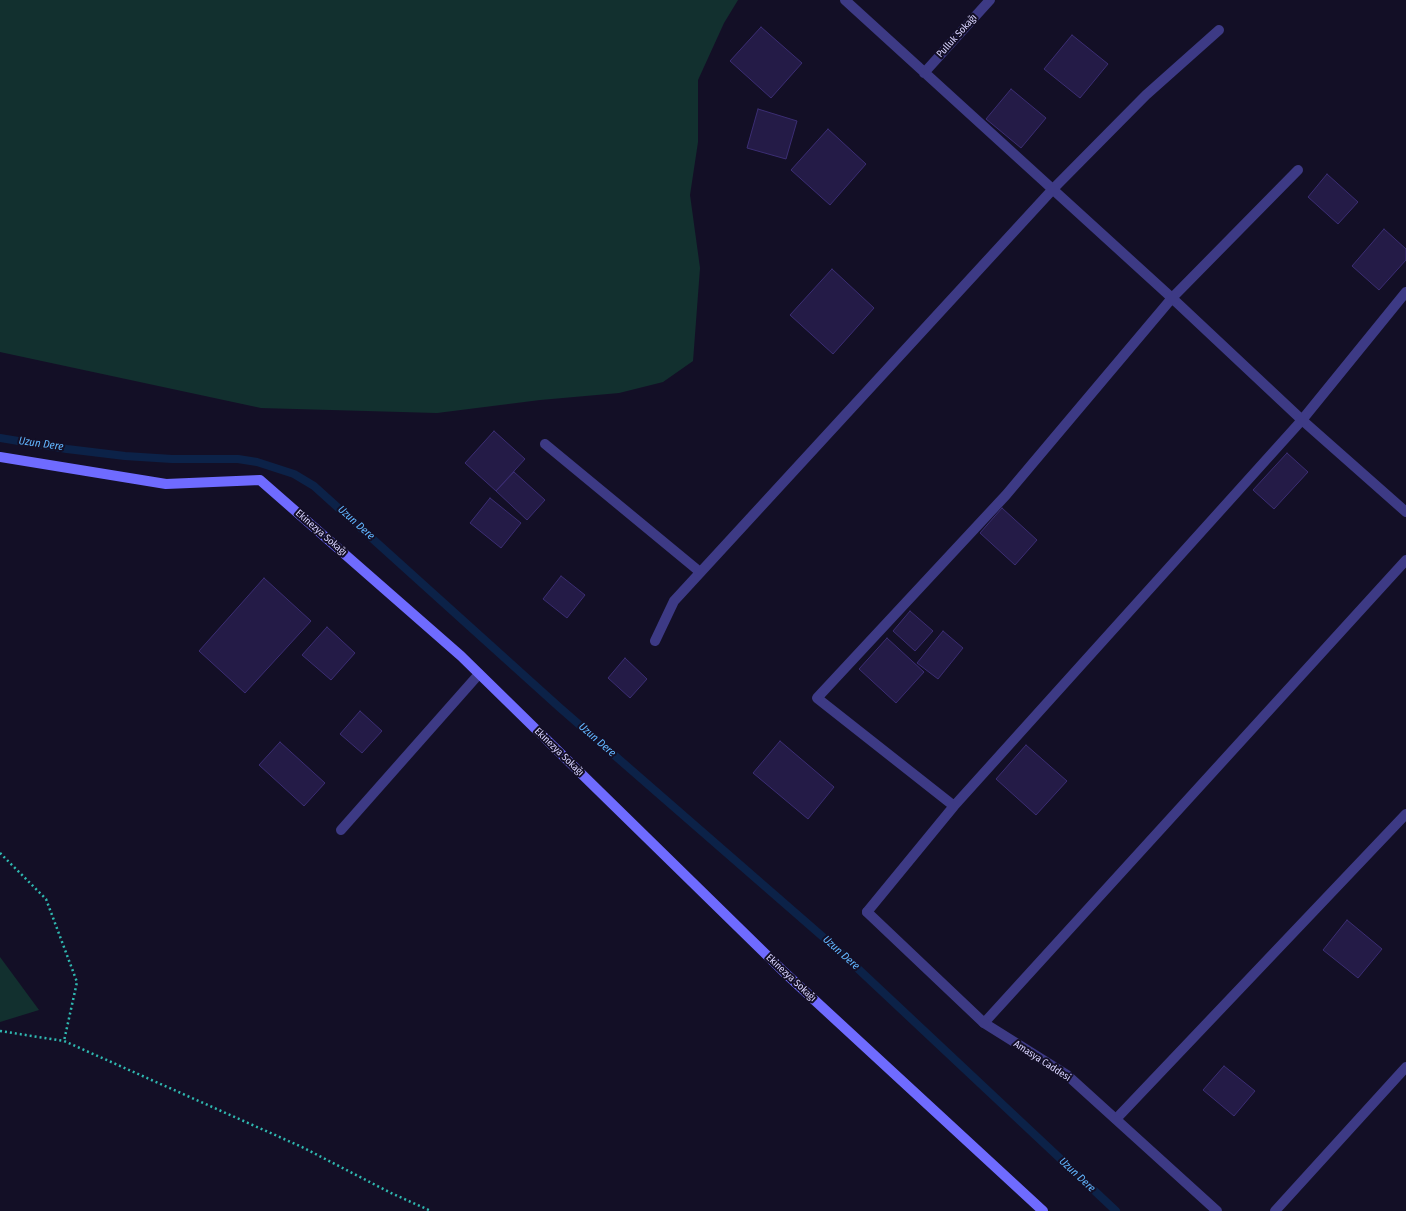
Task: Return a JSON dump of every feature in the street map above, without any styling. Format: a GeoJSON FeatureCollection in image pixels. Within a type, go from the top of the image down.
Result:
{"type":"FeatureCollection","features":[{"type":"Feature","properties":{"kind":"main road","name":"Ekinezya Sokağı"},"geometry":{"type":"LineString","coordinates":[[0,457],[166,484],[260,480],[479,674],[784,972],[1042,1211]]}},
{"type":"Feature","properties":{"kind":"street"},"geometry":{"type":"LineString","coordinates":[[845,0],[1172,298],[1302,420],[1406,512]]}},
{"type":"Feature","properties":{"kind":"street","name":"Pulluk Sokağı"},"geometry":{"type":"LineString","coordinates":[[924,73],[990,0]]}},
{"type":"Feature","properties":{"kind":"street"},"geometry":{"type":"LineString","coordinates":[[655,641],[674,602],[700,572],[1053,189],[1146,95],[1219,30]]}},
{"type":"Feature","properties":{"kind":"street"},"geometry":{"type":"LineString","coordinates":[[1298,170],[1172,298],[1006,495],[817,698],[954,806],[1302,420],[1406,292]]}},
{"type":"Feature","properties":{"kind":"street"},"geometry":{"type":"LineString","coordinates":[[545,444],[700,572]]}},
{"type":"Feature","properties":{"kind":"street"},"geometry":{"type":"LineString","coordinates":[[984,1023],[1406,560]]}},
{"type":"Feature","properties":{"kind":"street"},"geometry":{"type":"LineString","coordinates":[[341,830],[479,674]]}},
{"type":"Feature","properties":{"kind":"street","name":"Amasya Caddesi"},"geometry":{"type":"LineString","coordinates":[[954,806],[868,912],[984,1023],[1067,1075],[1217,1211]]}},
{"type":"Feature","properties":{"kind":"street"},"geometry":{"type":"LineString","coordinates":[[1116,1119],[1406,814]]}},
{"type":"Feature","properties":{"kind":"street"},"geometry":{"type":"LineString","coordinates":[[1275,1211],[1406,1067]]}},
{"type":"Feature","properties":{"kind":"path"},"geometry":{"type":"LineString","coordinates":[[0,853],[46,899],[77,982],[64,1041]]}},
{"type":"Feature","properties":{"kind":"path"},"geometry":{"type":"LineString","coordinates":[[0,1031],[64,1041],[302,1147],[391,1193],[431,1211]]}},
{"type":"Feature","properties":{"kind":"green space"},"geometry":{"type":"Polygon","coordinates":[[[0,0],[738,0],[724,23],[698,80],[698,142],[690,195],[700,268],[693,361],[663,382],[619,393],[540,400],[437,413],[261,408],[0,352],[0,0]]]}},
{"type":"Feature","properties":{"kind":"green space"},"geometry":{"type":"Polygon","coordinates":[[[0,957],[39,1010],[0,1022],[0,957]]]}},
{"type":"Feature","properties":{"kind":"building"},"geometry":{"type":"Polygon","coordinates":[[[761,27],[802,63],[771,98],[730,61],[761,27]]]}},
{"type":"Feature","properties":{"kind":"building"},"geometry":{"type":"Polygon","coordinates":[[[1072,35],[1108,64],[1080,98],[1044,69],[1072,35]]]}},
{"type":"Feature","properties":{"kind":"building"},"geometry":{"type":"Polygon","coordinates":[[[1011,89],[1046,118],[1021,148],[986,119],[1011,89]]]}},
{"type":"Feature","properties":{"kind":"building"},"geometry":{"type":"Polygon","coordinates":[[[758,109],[797,121],[786,159],[747,148],[758,109]]]}},
{"type":"Feature","properties":{"kind":"building"},"geometry":{"type":"Polygon","coordinates":[[[828,129],[866,164],[830,205],[791,170],[828,129]]]}},
{"type":"Feature","properties":{"kind":"building"},"geometry":{"type":"Polygon","coordinates":[[[1327,174],[1358,202],[1338,224],[1308,197],[1327,174]]]}},
{"type":"Feature","properties":{"kind":"building"},"geometry":{"type":"Polygon","coordinates":[[[1384,229],[1406,249],[1406,260],[1379,290],[1352,266],[1384,229]]]}},
{"type":"Feature","properties":{"kind":"building"},"geometry":{"type":"Polygon","coordinates":[[[832,269],[874,308],[833,354],[790,315],[832,269]]]}},
{"type":"Feature","properties":{"kind":"building"},"geometry":{"type":"Polygon","coordinates":[[[494,431],[525,459],[496,491],[465,463],[494,431]]]}},
{"type":"Feature","properties":{"kind":"building"},"geometry":{"type":"Polygon","coordinates":[[[1287,453],[1308,472],[1274,509],[1253,490],[1287,453]]]}},
{"type":"Feature","properties":{"kind":"building"},"geometry":{"type":"Polygon","coordinates":[[[514,472],[545,500],[527,520],[496,491],[514,472]]]}},
{"type":"Feature","properties":{"kind":"building"},"geometry":{"type":"Polygon","coordinates":[[[490,498],[521,523],[501,548],[470,523],[490,498]]]}},
{"type":"Feature","properties":{"kind":"building"},"geometry":{"type":"Polygon","coordinates":[[[1002,508],[1037,540],[1015,565],[980,533],[1002,508]]]}},
{"type":"Feature","properties":{"kind":"building"},"geometry":{"type":"Polygon","coordinates":[[[561,576],[585,595],[567,618],[543,599],[561,576]]]}},
{"type":"Feature","properties":{"kind":"building"},"geometry":{"type":"Polygon","coordinates":[[[264,578],[311,621],[245,693],[199,651],[264,578]]]}},
{"type":"Feature","properties":{"kind":"building"},"geometry":{"type":"Polygon","coordinates":[[[910,611],[933,631],[915,651],[893,631],[910,611]]]}},
{"type":"Feature","properties":{"kind":"building"},"geometry":{"type":"Polygon","coordinates":[[[327,627],[355,653],[331,680],[302,655],[327,627]]]}},
{"type":"Feature","properties":{"kind":"building"},"geometry":{"type":"Polygon","coordinates":[[[943,631],[963,648],[938,679],[917,663],[943,631]]]}},
{"type":"Feature","properties":{"kind":"building"},"geometry":{"type":"Polygon","coordinates":[[[887,638],[924,672],[896,703],[859,669],[887,638]]]}},
{"type":"Feature","properties":{"kind":"building"},"geometry":{"type":"Polygon","coordinates":[[[625,658],[647,679],[630,698],[608,678],[625,658]]]}},
{"type":"Feature","properties":{"kind":"building"},"geometry":{"type":"Polygon","coordinates":[[[360,711],[382,731],[362,753],[340,734],[360,711]]]}},
{"type":"Feature","properties":{"kind":"building"},"geometry":{"type":"Polygon","coordinates":[[[780,741],[834,787],[808,819],[753,773],[780,741]]]}},
{"type":"Feature","properties":{"kind":"building"},"geometry":{"type":"Polygon","coordinates":[[[280,742],[325,783],[304,806],[259,765],[280,742]]]}},
{"type":"Feature","properties":{"kind":"building"},"geometry":{"type":"Polygon","coordinates":[[[1026,745],[1067,781],[1036,815],[996,779],[1026,745]]]}},
{"type":"Feature","properties":{"kind":"building"},"geometry":{"type":"Polygon","coordinates":[[[1347,920],[1382,949],[1358,978],[1323,950],[1347,920]]]}},
{"type":"Feature","properties":{"kind":"building"},"geometry":{"type":"Polygon","coordinates":[[[1224,1066],[1255,1091],[1234,1116],[1203,1090],[1224,1066]]]}},
{"type":"Feature","properties":{"kind":"waterway","name":"Uzun Dere"},"geometry":{"type":"LineString","coordinates":[[0,438],[67,449],[125,456],[172,459],[238,459],[257,462],[294,474],[314,486],[559,707],[838,950],[1116,1211]]}}]}
